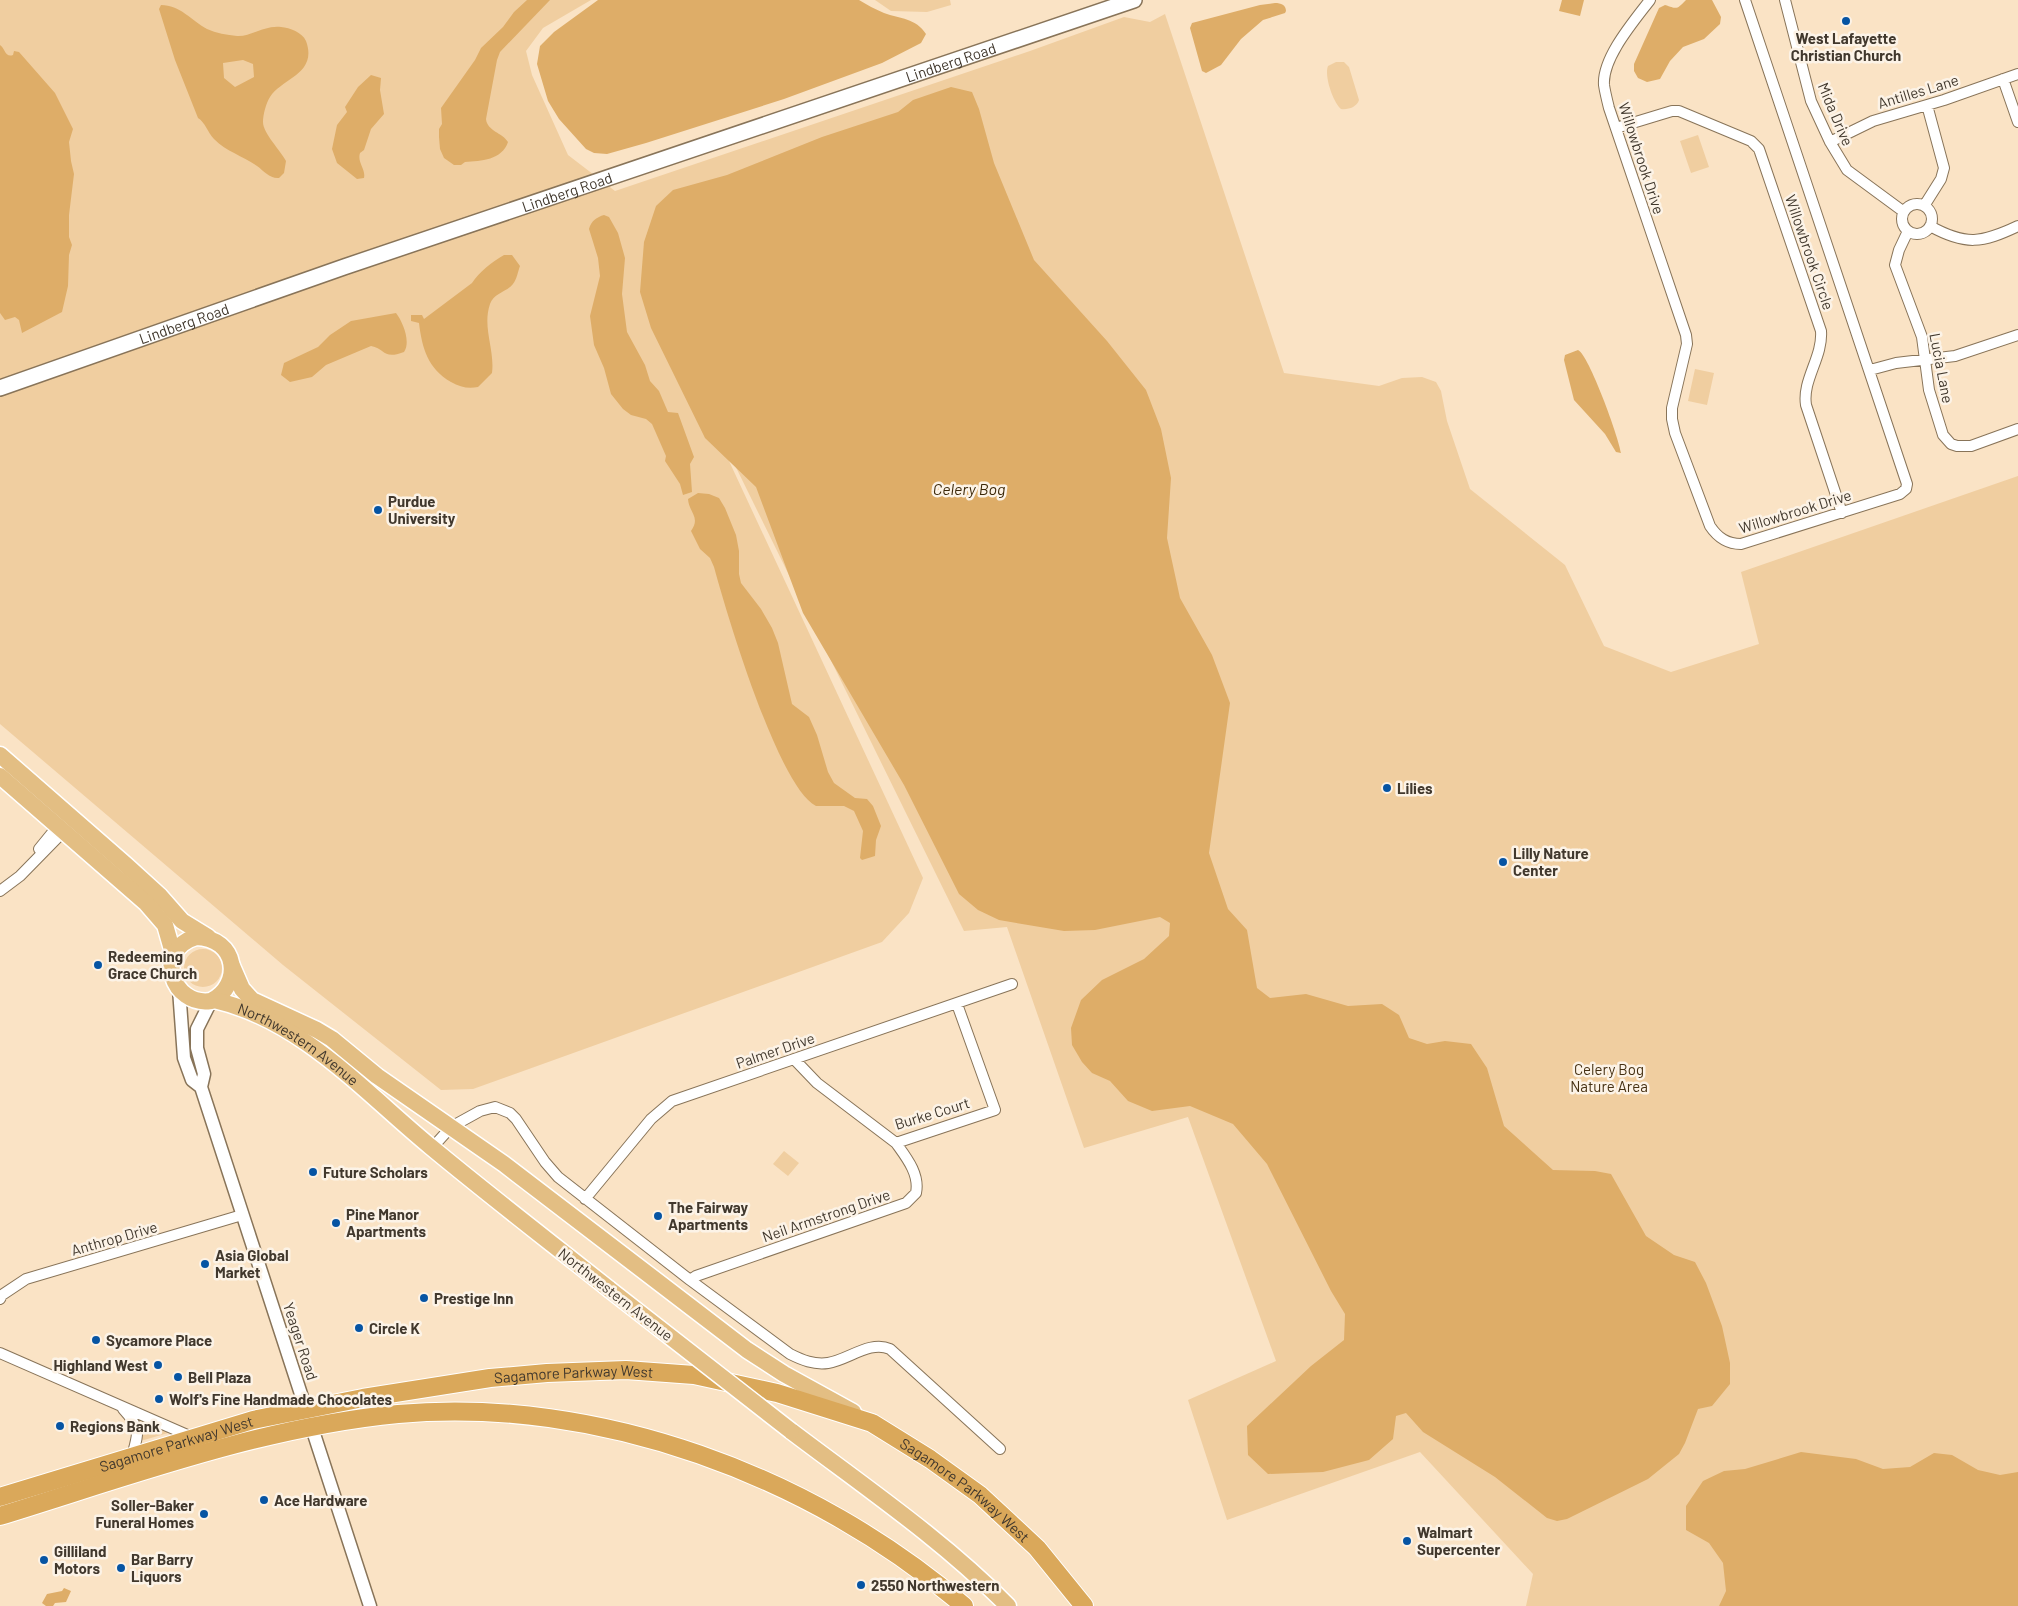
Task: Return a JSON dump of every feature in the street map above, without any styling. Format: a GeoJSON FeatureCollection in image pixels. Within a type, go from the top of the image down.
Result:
{"type":"FeatureCollection","features":[{"type":"Feature","properties":{"kind":"highway","name":"Sagamore Parkway West"},"geometry":{"type":"LineString","coordinates":[[0,1497],[192,1437],[306,1408],[490,1378],[547,1373],[626,1370],[694,1375],[748,1385],[872,1423],[930,1459],[980,1495],[1037,1548],[1084,1606]]}},
{"type":"Feature","properties":{"kind":"highway","name":"Sagamore Parkway West"},"geometry":{"type":"LineString","coordinates":[[0,1516],[224,1448],[313,1427],[398,1414],[449,1412],[518,1415],[564,1420],[611,1430],[712,1458],[782,1487],[841,1518],[898,1556],[964,1606]]}},
{"type":"Feature","properties":{"kind":"main road","name":"Lindberg Road"},"geometry":{"type":"LineString","coordinates":[[0,388],[178,324],[434,236],[1134,0]]}},
{"type":"Feature","properties":{"kind":"main road"},"geometry":{"type":"LineString","coordinates":[[0,755],[66,823],[162,920],[167,930],[173,953],[172,970],[179,989],[191,999],[205,1002],[212,1000],[226,985],[232,966],[225,948],[182,921],[160,896],[66,823],[0,776]]}},
{"type":"Feature","properties":{"kind":"main road"},"geometry":{"type":"LineString","coordinates":[[173,953],[188,939],[208,938]]}},
{"type":"Feature","properties":{"kind":"main road","name":"Northwestern Avenue"},"geometry":{"type":"LineString","coordinates":[[232,966],[242,989],[252,1000],[317,1030],[332,1039],[377,1076],[504,1164],[747,1350],[784,1374],[872,1423]]}},
{"type":"Feature","properties":{"kind":"main road","name":"Northwestern Avenue"},"geometry":{"type":"LineString","coordinates":[[212,1000],[225,1002],[272,1022],[314,1046],[432,1148],[609,1289],[924,1532],[982,1580],[1008,1606]]}},
{"type":"Feature","properties":{"kind":"street","name":"Willowbrook Drive"},"geometry":{"type":"LineString","coordinates":[[1650,0],[1618,46],[1606,70],[1604,84],[1609,108],[1686,335],[1686,344],[1672,408],[1675,433],[1710,526],[1725,542],[1732,544],[1741,544],[1900,494],[1906,489],[1907,484],[1745,0]]}},
{"type":"Feature","properties":{"kind":"street","name":"Mida Drive"},"geometry":{"type":"LineString","coordinates":[[1785,0],[1811,101],[1830,142],[1847,170],[1904,212]]}},
{"type":"Feature","properties":{"kind":"street","name":"Antilles Lane"},"geometry":{"type":"LineString","coordinates":[[1830,142],[1873,121],[2018,74]]}},
{"type":"Feature","properties":{"kind":"street"},"geometry":{"type":"LineString","coordinates":[[2003,79],[2018,122]]}},
{"type":"Feature","properties":{"kind":"street"},"geometry":{"type":"LineString","coordinates":[[1924,206],[1941,179],[1944,168],[1927,105]]}},
{"type":"Feature","properties":{"kind":"street","name":"Willowbrook Circle"},"geometry":{"type":"LineString","coordinates":[[1616,128],[1680,110],[1751,141],[1759,149],[1821,331],[1820,350],[1804,395],[1842,513]]}},
{"type":"Feature","properties":{"kind":"street"},"geometry":{"type":"LineString","coordinates":[[1920,204],[1924,206],[1930,213],[1930,226],[1922,232],[1912,233],[1908,231],[1903,224],[1904,212],[1911,206],[1920,204]]}},
{"type":"Feature","properties":{"kind":"street"},"geometry":{"type":"LineString","coordinates":[[1930,226],[1949,236],[1967,240],[1987,238],[2018,226]]}},
{"type":"Feature","properties":{"kind":"street","name":"Lucia Lane"},"geometry":{"type":"LineString","coordinates":[[1908,231],[1899,250],[1895,265],[1922,337],[1931,398],[1940,429],[1951,444],[1957,446],[1971,446],[2018,429]]}},
{"type":"Feature","properties":{"kind":"street"},"geometry":{"type":"LineString","coordinates":[[1870,370],[1896,363],[1955,356],[2018,336]]}},
{"type":"Feature","properties":{"kind":"street"},"geometry":{"type":"LineString","coordinates":[[0,891],[16,879],[37,857],[37,852],[66,823]]}},
{"type":"Feature","properties":{"kind":"street","name":"Palmer Drive"},"geometry":{"type":"LineString","coordinates":[[585,1199],[651,1119],[663,1107],[682,1097],[1012,984]]}},
{"type":"Feature","properties":{"kind":"street","name":"Yeager Road"},"geometry":{"type":"LineString","coordinates":[[179,989],[184,1058],[192,1080],[201,1087]]}},
{"type":"Feature","properties":{"kind":"street","name":"Yeager Road"},"geometry":{"type":"LineString","coordinates":[[212,1000],[197,1029],[197,1048],[204,1074],[201,1087],[370,1606]]}},
{"type":"Feature","properties":{"kind":"street","name":"Burke Court"},"geometry":{"type":"LineString","coordinates":[[794,1059],[817,1083],[896,1143],[995,1110],[957,1004]]}},
{"type":"Feature","properties":{"kind":"street"},"geometry":{"type":"LineString","coordinates":[[432,1148],[451,1127],[488,1108],[495,1108],[510,1113],[552,1172],[690,1280],[790,1354],[817,1364],[829,1363],[870,1348],[884,1346],[890,1349],[1000,1450]]}},
{"type":"Feature","properties":{"kind":"street","name":"Neil Armstrong Drive"},"geometry":{"type":"LineString","coordinates":[[690,1280],[696,1276],[906,1203],[916,1193],[916,1178],[911,1166],[896,1143]]}},
{"type":"Feature","properties":{"kind":"street","name":"Anthrop Drive"},"geometry":{"type":"LineString","coordinates":[[0,1299],[2,1295],[26,1279],[242,1215]]}},
{"type":"Feature","properties":{"kind":"street"},"geometry":{"type":"LineString","coordinates":[[0,1353],[192,1437]]}},
{"type":"Feature","properties":{"kind":"street"},"geometry":{"type":"LineString","coordinates":[[120,1407],[134,1422],[138,1434],[132,1456]]}},
{"type":"Feature","properties":{"kind":"green space","name":"Celery Bog Nature Area"},"geometry":{"type":"Polygon","coordinates":[[[0,0],[591,0],[543,28],[526,51],[532,75],[568,155],[615,191],[1030,51],[1124,17],[1150,22],[1165,14],[1284,373],[1379,386],[1402,378],[1422,377],[1436,382],[1441,391],[1447,421],[1470,489],[1565,565],[1604,646],[1671,672],[1759,644],[1741,572],[2018,476],[2018,1606],[1526,1606],[1533,1574],[1420,1452],[1227,1520],[1188,1400],[1276,1361],[1188,1117],[1084,1148],[1007,927],[964,931],[663,319],[923,878],[909,913],[882,942],[473,1089],[441,1090],[283,965],[0,724],[0,0]]]}},
{"type":"Feature","properties":{"kind":"green space"},"geometry":{"type":"Polygon","coordinates":[[[875,0],[950,0],[951,5],[927,12],[891,11],[875,0]]]}},
{"type":"Feature","properties":{"kind":"green space"},"geometry":{"type":"Polygon","coordinates":[[[1336,62],[1344,62],[1349,67],[1359,100],[1354,106],[1349,108],[1341,109],[1338,106],[1330,89],[1327,70],[1328,66],[1336,62]]]}},
{"type":"Feature","properties":{"kind":"green space"},"geometry":{"type":"Polygon","coordinates":[[[1698,135],[1709,167],[1691,173],[1680,141],[1698,135]]]}},
{"type":"Feature","properties":{"kind":"green space"},"geometry":{"type":"Polygon","coordinates":[[[1695,369],[1714,373],[1707,405],[1688,401],[1695,369]]]}},
{"type":"Feature","properties":{"kind":"green space"},"geometry":{"type":"Polygon","coordinates":[[[203,949],[210,950],[216,955],[221,961],[221,975],[216,981],[210,986],[203,987],[196,986],[190,981],[185,975],[184,968],[185,961],[190,955],[196,950],[203,949]]]}},
{"type":"Feature","properties":{"kind":"green space"},"geometry":{"type":"Polygon","coordinates":[[[784,1151],[799,1163],[788,1176],[773,1164],[784,1151]]]}},
{"type":"Feature","properties":{"kind":"green space"},"geometry":{"type":"Polygon","coordinates":[[[137,1416],[168,1431],[168,1433],[144,1440],[141,1439],[142,1431],[137,1416]]]}},
{"type":"Feature","properties":{"kind":"water"},"geometry":{"type":"Polygon","coordinates":[[[527,0],[550,0],[500,52],[486,119],[489,126],[508,142],[501,153],[496,156],[454,165],[444,158],[440,149],[441,108],[475,60],[481,48],[527,0]]]}},
{"type":"Feature","properties":{"kind":"water"},"geometry":{"type":"Polygon","coordinates":[[[598,0],[859,0],[884,13],[913,22],[926,34],[921,43],[882,63],[784,99],[646,143],[607,154],[594,153],[586,149],[559,119],[548,101],[537,64],[540,46],[554,32],[598,0]]]}},
{"type":"Feature","properties":{"kind":"water"},"geometry":{"type":"Polygon","coordinates":[[[1562,0],[1584,0],[1580,16],[1559,11],[1562,0]]]}},
{"type":"Feature","properties":{"kind":"water"},"geometry":{"type":"Polygon","coordinates":[[[1686,0],[1712,0],[1721,17],[1720,24],[1704,39],[1683,47],[1670,61],[1660,79],[1647,82],[1638,78],[1634,71],[1634,64],[1659,8],[1665,5],[1677,8],[1686,0]]]}},
{"type":"Feature","properties":{"kind":"water"},"geometry":{"type":"Polygon","coordinates":[[[1275,3],[1284,6],[1286,9],[1285,13],[1263,20],[1241,39],[1221,65],[1206,73],[1202,71],[1190,28],[1192,23],[1260,5],[1275,3]]]}},
{"type":"Feature","properties":{"kind":"water"},"geometry":{"type":"Polygon","coordinates":[[[161,5],[174,7],[207,29],[225,34],[242,36],[269,28],[281,27],[288,28],[302,35],[306,41],[307,61],[297,74],[275,90],[266,106],[263,122],[266,131],[286,161],[284,173],[279,178],[270,176],[219,143],[212,137],[203,122],[198,118],[175,60],[159,9],[161,5]],[[243,60],[223,63],[224,78],[235,87],[254,77],[253,64],[243,60]]]}},
{"type":"Feature","properties":{"kind":"water"},"geometry":{"type":"Polygon","coordinates":[[[0,45],[10,56],[13,55],[14,51],[19,52],[55,93],[73,129],[69,142],[74,174],[69,215],[69,237],[72,245],[69,255],[68,286],[62,312],[22,333],[19,320],[15,317],[5,320],[0,313],[0,45]]]}},
{"type":"Feature","properties":{"kind":"water"},"geometry":{"type":"Polygon","coordinates":[[[371,75],[381,78],[380,90],[384,114],[371,129],[364,150],[360,153],[359,157],[364,178],[357,179],[337,163],[332,149],[337,125],[347,112],[345,107],[358,87],[371,75]]]}},
{"type":"Feature","properties":{"kind":"water","name":"Celery Bog"},"geometry":{"type":"Polygon","coordinates":[[[951,87],[972,92],[979,109],[994,163],[1034,260],[1107,341],[1146,390],[1161,429],[1171,478],[1167,538],[1180,598],[1212,655],[1230,703],[1209,853],[1228,909],[1247,930],[1257,988],[1270,998],[1306,994],[1348,1006],[1382,1004],[1399,1015],[1409,1038],[1427,1044],[1445,1041],[1471,1044],[1487,1068],[1504,1126],[1553,1170],[1595,1171],[1611,1174],[1646,1236],[1674,1255],[1695,1262],[1706,1283],[1722,1326],[1730,1363],[1730,1384],[1712,1406],[1698,1409],[1679,1454],[1648,1479],[1567,1519],[1557,1521],[1547,1518],[1495,1477],[1423,1432],[1406,1413],[1396,1416],[1393,1439],[1369,1460],[1323,1472],[1268,1474],[1248,1455],[1247,1426],[1311,1366],[1344,1340],[1345,1314],[1331,1291],[1267,1164],[1233,1124],[1190,1106],[1152,1111],[1128,1101],[1110,1081],[1092,1073],[1082,1062],[1072,1045],[1071,1028],[1081,1000],[1102,980],[1144,959],[1169,936],[1170,923],[1160,917],[1095,930],[1064,931],[999,920],[978,910],[959,894],[904,785],[803,613],[756,487],[705,438],[651,328],[640,292],[644,242],[656,206],[673,190],[727,175],[822,137],[898,112],[913,100],[951,87]]]}},
{"type":"Feature","properties":{"kind":"water"},"geometry":{"type":"Polygon","coordinates":[[[604,215],[609,217],[618,233],[625,258],[622,294],[627,332],[645,365],[650,381],[659,391],[668,412],[678,413],[694,457],[690,464],[692,492],[683,495],[680,484],[665,461],[666,456],[652,424],[646,419],[631,415],[623,409],[611,394],[604,368],[594,345],[590,316],[600,276],[598,258],[589,229],[595,220],[604,215]]]}},
{"type":"Feature","properties":{"kind":"water"},"geometry":{"type":"Polygon","coordinates":[[[504,255],[512,255],[520,266],[513,284],[494,297],[490,304],[487,322],[492,355],[492,373],[478,387],[461,386],[443,377],[427,357],[419,323],[411,321],[411,315],[422,315],[424,319],[472,283],[486,268],[504,255]]]}},
{"type":"Feature","properties":{"kind":"water"},"geometry":{"type":"Polygon","coordinates":[[[396,313],[401,321],[406,338],[407,343],[404,352],[392,355],[371,346],[326,365],[312,377],[290,382],[281,375],[284,363],[318,347],[330,335],[351,321],[396,313]]]}},
{"type":"Feature","properties":{"kind":"water"},"geometry":{"type":"Polygon","coordinates":[[[1578,350],[1583,355],[1596,381],[1621,453],[1616,452],[1605,434],[1574,400],[1564,360],[1565,355],[1578,350]]]}},
{"type":"Feature","properties":{"kind":"water"},"geometry":{"type":"Polygon","coordinates":[[[698,493],[709,494],[719,498],[725,508],[736,535],[741,583],[761,609],[772,628],[778,643],[792,704],[809,717],[817,735],[828,772],[834,783],[855,798],[867,799],[873,806],[881,826],[876,840],[875,856],[862,860],[860,858],[863,831],[854,811],[844,806],[816,806],[801,792],[786,767],[755,696],[714,567],[710,558],[700,549],[691,531],[695,518],[688,499],[698,493]]]}},
{"type":"Feature","properties":{"kind":"water"},"geometry":{"type":"Polygon","coordinates":[[[1801,1452],[1856,1459],[1883,1469],[1910,1467],[1934,1453],[1952,1455],[1978,1470],[2000,1475],[2018,1472],[2018,1606],[1719,1606],[1726,1591],[1723,1563],[1709,1543],[1686,1530],[1686,1506],[1703,1481],[1724,1471],[1745,1469],[1801,1452]]]}},
{"type":"Feature","properties":{"kind":"water"},"geometry":{"type":"Polygon","coordinates":[[[64,1588],[71,1591],[66,1602],[55,1603],[53,1606],[46,1606],[42,1603],[47,1594],[62,1591],[64,1588]]]}},
{"type":"Feature","properties":{"kind":"place","name":"West Lafayette Christian Church"},"geometry":{"type":"Point","coordinates":[1846,21]}},
{"type":"Feature","properties":{"kind":"place","name":"Purdue University"},"geometry":{"type":"Point","coordinates":[378,510]}},
{"type":"Feature","properties":{"kind":"place","name":"Lilies"},"geometry":{"type":"Point","coordinates":[1387,788]}},
{"type":"Feature","properties":{"kind":"place","name":"Lilly Nature Center"},"geometry":{"type":"Point","coordinates":[1503,862]}},
{"type":"Feature","properties":{"kind":"place","name":"Redeeming Grace Church"},"geometry":{"type":"Point","coordinates":[98,965]}},
{"type":"Feature","properties":{"kind":"place","name":"Future Scholars"},"geometry":{"type":"Point","coordinates":[313,1172]}},
{"type":"Feature","properties":{"kind":"place","name":"The Fairway Apartments"},"geometry":{"type":"Point","coordinates":[658,1216]}},
{"type":"Feature","properties":{"kind":"place","name":"Pine Manor Apartments"},"geometry":{"type":"Point","coordinates":[336,1223]}},
{"type":"Feature","properties":{"kind":"place","name":"Asia Global Market"},"geometry":{"type":"Point","coordinates":[205,1264]}},
{"type":"Feature","properties":{"kind":"place","name":"Prestige Inn"},"geometry":{"type":"Point","coordinates":[424,1298]}},
{"type":"Feature","properties":{"kind":"place","name":"Circle K"},"geometry":{"type":"Point","coordinates":[359,1328]}},
{"type":"Feature","properties":{"kind":"place","name":"Sycamore Place"},"geometry":{"type":"Point","coordinates":[96,1340]}},
{"type":"Feature","properties":{"kind":"place","name":"Highland West"},"geometry":{"type":"Point","coordinates":[158,1365]}},
{"type":"Feature","properties":{"kind":"place","name":"Bell Plaza"},"geometry":{"type":"Point","coordinates":[178,1377]}},
{"type":"Feature","properties":{"kind":"place","name":"Wolf's Fine Handmade Chocolates"},"geometry":{"type":"Point","coordinates":[159,1399]}},
{"type":"Feature","properties":{"kind":"place","name":"Regions Bank"},"geometry":{"type":"Point","coordinates":[60,1426]}},
{"type":"Feature","properties":{"kind":"place","name":"Ace Hardware"},"geometry":{"type":"Point","coordinates":[264,1500]}},
{"type":"Feature","properties":{"kind":"place","name":"Soller-Baker Funeral Homes"},"geometry":{"type":"Point","coordinates":[204,1514]}},
{"type":"Feature","properties":{"kind":"place","name":"Walmart Supercenter"},"geometry":{"type":"Point","coordinates":[1407,1541]}},
{"type":"Feature","properties":{"kind":"place","name":"Gilliland Motors"},"geometry":{"type":"Point","coordinates":[44,1560]}},
{"type":"Feature","properties":{"kind":"place","name":"Bar Barry Liquors"},"geometry":{"type":"Point","coordinates":[121,1568]}},
{"type":"Feature","properties":{"kind":"place","name":"2550 Northwestern"},"geometry":{"type":"Point","coordinates":[861,1585]}}]}
